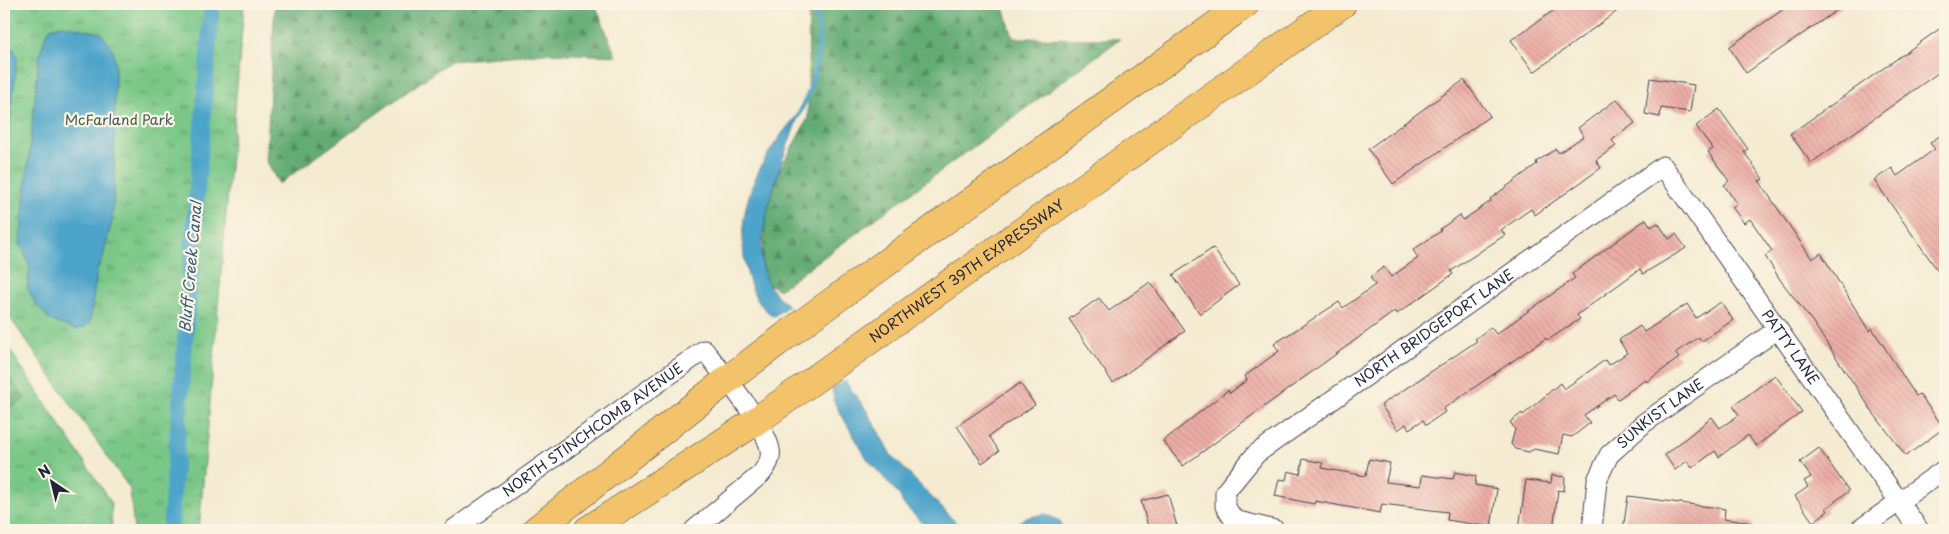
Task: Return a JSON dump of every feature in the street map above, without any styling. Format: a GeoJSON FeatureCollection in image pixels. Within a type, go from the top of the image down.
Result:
{"type":"FeatureCollection","features":[{"type":"Feature","properties":{"kind":"highway"},"geometry":{"type":"LineString","coordinates":[[536,530],[727,380],[921,236],[1245,4]]}},
{"type":"Feature","properties":{"kind":"highway","name":"NORTHWEST 39TH EXPRESSWAY"},"geometry":{"type":"LineString","coordinates":[[588,530],[756,421],[1342,4]]}},
{"type":"Feature","properties":{"kind":"street","name":"PATTY LANE"},"geometry":{"type":"LineString","coordinates":[[1663,166],[1919,530]]}},
{"type":"Feature","properties":{"kind":"street","name":"NORTH BRIDGEPORT LANE"},"geometry":{"type":"LineString","coordinates":[[1275,530],[1234,520],[1225,506],[1225,492],[1256,454],[1663,166]]}},
{"type":"Feature","properties":{"kind":"street","name":"SUNKIST LANE"},"geometry":{"type":"LineString","coordinates":[[1592,530],[1596,480],[1609,455],[1644,424],[1778,329]]}},
{"type":"Feature","properties":{"kind":"street","name":"NORTH STINCHCOMB AVENUE"},"geometry":{"type":"LineString","coordinates":[[453,530],[704,350],[727,380]]}},
{"type":"Feature","properties":{"kind":"street"},"geometry":{"type":"LineString","coordinates":[[694,530],[760,474],[769,463],[770,450],[756,421],[727,380]]}},
{"type":"Feature","properties":{"kind":"street"},"geometry":{"type":"LineString","coordinates":[[1859,530],[1945,469]]}},
{"type":"Feature","properties":{"kind":"green space","name":"McFarland Park"},"geometry":{"type":"Polygon","coordinates":[[[4,4],[244,4],[199,530],[134,530],[130,489],[4,309],[4,4]]]}},
{"type":"Feature","properties":{"kind":"green space"},"geometry":{"type":"Polygon","coordinates":[[[275,4],[595,4],[616,56],[546,53],[450,61],[279,184],[266,161],[275,4]]]}},
{"type":"Feature","properties":{"kind":"green space"},"geometry":{"type":"Polygon","coordinates":[[[809,4],[1003,4],[1013,38],[1120,39],[779,290],[767,283],[762,262],[766,213],[778,173],[808,118],[809,4]]]}},
{"type":"Feature","properties":{"kind":"green space"},"geometry":{"type":"Polygon","coordinates":[[[4,341],[111,502],[112,530],[4,530],[4,341]]]}},
{"type":"Feature","properties":{"kind":"green space"},"geometry":{"type":"Polygon","coordinates":[[[4,369],[25,399],[4,412],[4,369]]]}},
{"type":"Feature","properties":{"kind":"water"},"geometry":{"type":"Polygon","coordinates":[[[62,25],[101,33],[113,50],[115,62],[112,221],[103,257],[97,270],[90,322],[76,330],[50,320],[35,303],[27,287],[30,269],[20,241],[39,58],[45,37],[50,28],[62,25]]]}},
{"type":"Feature","properties":{"kind":"water"},"geometry":{"type":"Polygon","coordinates":[[[4,44],[14,49],[17,58],[4,178],[4,44]]]}},
{"type":"Feature","properties":{"kind":"water"},"geometry":{"type":"Polygon","coordinates":[[[800,112],[771,197],[762,244],[762,265],[767,282],[788,306],[774,316],[760,304],[752,288],[744,252],[743,230],[746,208],[752,187],[761,167],[772,148],[800,112]]]}},
{"type":"Feature","properties":{"kind":"water"},"geometry":{"type":"Polygon","coordinates":[[[845,381],[867,411],[891,455],[963,530],[930,530],[903,504],[900,496],[868,460],[835,404],[832,389],[845,381]]]}},
{"type":"Feature","properties":{"kind":"water"},"geometry":{"type":"Polygon","coordinates":[[[1045,514],[1060,521],[1062,530],[1008,530],[1025,518],[1045,514]]]}},
{"type":"Feature","properties":{"kind":"building"},"geometry":{"type":"Polygon","coordinates":[[[1563,4],[1627,4],[1534,72],[1511,40],[1563,4]]]}},
{"type":"Feature","properties":{"kind":"building"},"geometry":{"type":"Polygon","coordinates":[[[1791,4],[1846,4],[1746,73],[1729,47],[1791,4]]]}},
{"type":"Feature","properties":{"kind":"building"},"geometry":{"type":"Polygon","coordinates":[[[1945,25],[1945,68],[1811,163],[1790,134],[1945,25]]]}},
{"type":"Feature","properties":{"kind":"building"},"geometry":{"type":"Polygon","coordinates":[[[1650,78],[1694,85],[1690,112],[1661,108],[1660,117],[1645,114],[1650,78]]]}},
{"type":"Feature","properties":{"kind":"building"},"geometry":{"type":"Polygon","coordinates":[[[1464,80],[1490,116],[1393,184],[1368,149],[1464,80]]]}},
{"type":"Feature","properties":{"kind":"building"},"geometry":{"type":"Polygon","coordinates":[[[1617,99],[1635,123],[1612,140],[1616,146],[1596,160],[1601,168],[1535,215],[1531,209],[1501,230],[1505,235],[1451,271],[1453,274],[1397,314],[1395,311],[1183,466],[1163,441],[1228,390],[1230,393],[1247,380],[1245,376],[1279,351],[1274,344],[1339,302],[1343,308],[1375,285],[1370,277],[1384,267],[1391,277],[1418,258],[1413,250],[1460,215],[1463,220],[1491,201],[1490,199],[1537,164],[1536,162],[1556,149],[1559,153],[1584,136],[1578,128],[1617,99]]]}},
{"type":"Feature","properties":{"kind":"building"},"geometry":{"type":"Polygon","coordinates":[[[1719,109],[1748,149],[1744,152],[1763,179],[1759,181],[1812,259],[1821,253],[1869,331],[1872,328],[1916,396],[1919,394],[1944,428],[1906,456],[1874,414],[1812,321],[1781,281],[1765,256],[1772,251],[1750,219],[1744,223],[1732,207],[1737,204],[1724,185],[1729,181],[1708,152],[1713,149],[1696,126],[1719,109]]]}},
{"type":"Feature","properties":{"kind":"building"},"geometry":{"type":"Polygon","coordinates":[[[1945,132],[1945,281],[1874,180],[1892,168],[1897,176],[1935,149],[1930,143],[1945,132]]]}},
{"type":"Feature","properties":{"kind":"building"},"geometry":{"type":"Polygon","coordinates":[[[1646,219],[1651,227],[1658,223],[1669,239],[1676,234],[1686,248],[1643,274],[1640,269],[1577,315],[1580,319],[1548,340],[1546,338],[1443,409],[1445,412],[1426,425],[1423,420],[1409,429],[1406,424],[1398,430],[1381,405],[1477,341],[1475,339],[1491,327],[1496,334],[1575,278],[1572,274],[1646,219]]]}},
{"type":"Feature","properties":{"kind":"building"},"geometry":{"type":"Polygon","coordinates":[[[1213,248],[1239,285],[1200,314],[1173,275],[1213,248]]]}},
{"type":"Feature","properties":{"kind":"building"},"geometry":{"type":"Polygon","coordinates":[[[1150,282],[1185,331],[1113,383],[1069,319],[1099,298],[1109,311],[1150,282]]]}},
{"type":"Feature","properties":{"kind":"building"},"geometry":{"type":"Polygon","coordinates":[[[1721,302],[1733,320],[1702,341],[1699,337],[1675,353],[1679,358],[1646,382],[1645,380],[1618,399],[1614,394],[1584,415],[1590,423],[1572,437],[1563,435],[1559,454],[1534,449],[1529,452],[1515,449],[1511,444],[1515,429],[1510,422],[1522,413],[1523,415],[1560,383],[1564,389],[1605,360],[1609,365],[1627,353],[1619,340],[1640,326],[1644,332],[1687,304],[1696,318],[1721,302]]]}},
{"type":"Feature","properties":{"kind":"building"},"geometry":{"type":"Polygon","coordinates":[[[1775,375],[1802,412],[1756,446],[1748,435],[1719,457],[1715,451],[1692,468],[1687,461],[1675,470],[1665,455],[1712,417],[1720,428],[1739,415],[1733,406],[1775,375]]]}},
{"type":"Feature","properties":{"kind":"building"},"geometry":{"type":"Polygon","coordinates":[[[1020,383],[1035,405],[989,436],[999,451],[982,463],[957,426],[1020,383]]]}},
{"type":"Feature","properties":{"kind":"building"},"geometry":{"type":"Polygon","coordinates":[[[1819,448],[1849,491],[1826,508],[1828,511],[1813,522],[1795,496],[1808,487],[1804,481],[1811,477],[1800,462],[1819,448]]]}},
{"type":"Feature","properties":{"kind":"building"},"geometry":{"type":"Polygon","coordinates":[[[1303,459],[1323,463],[1322,468],[1366,476],[1369,459],[1390,463],[1386,482],[1421,486],[1422,475],[1453,479],[1455,472],[1476,476],[1475,485],[1497,489],[1491,527],[1447,520],[1448,512],[1382,504],[1380,513],[1315,501],[1314,504],[1275,496],[1279,479],[1286,480],[1288,471],[1300,474],[1303,459]]]}},
{"type":"Feature","properties":{"kind":"building"},"geometry":{"type":"Polygon","coordinates":[[[1552,475],[1565,477],[1564,491],[1558,490],[1553,530],[1519,529],[1526,480],[1551,483],[1552,475]]]}},
{"type":"Feature","properties":{"kind":"building"},"geometry":{"type":"Polygon","coordinates":[[[1168,494],[1178,530],[1149,530],[1141,501],[1168,494]]]}},
{"type":"Feature","properties":{"kind":"building"},"geometry":{"type":"Polygon","coordinates":[[[1628,496],[1725,509],[1724,519],[1753,523],[1752,530],[1623,530],[1628,496]]]}},
{"type":"Feature","properties":{"kind":"waterway","name":"Bluff Creek Canal"},"geometry":{"type":"LineString","coordinates":[[170,530],[212,4]]}},
{"type":"Feature","properties":{"kind":"waterway"},"geometry":{"type":"LineString","coordinates":[[798,116],[810,90],[817,61],[819,32],[815,4]]}}]}
